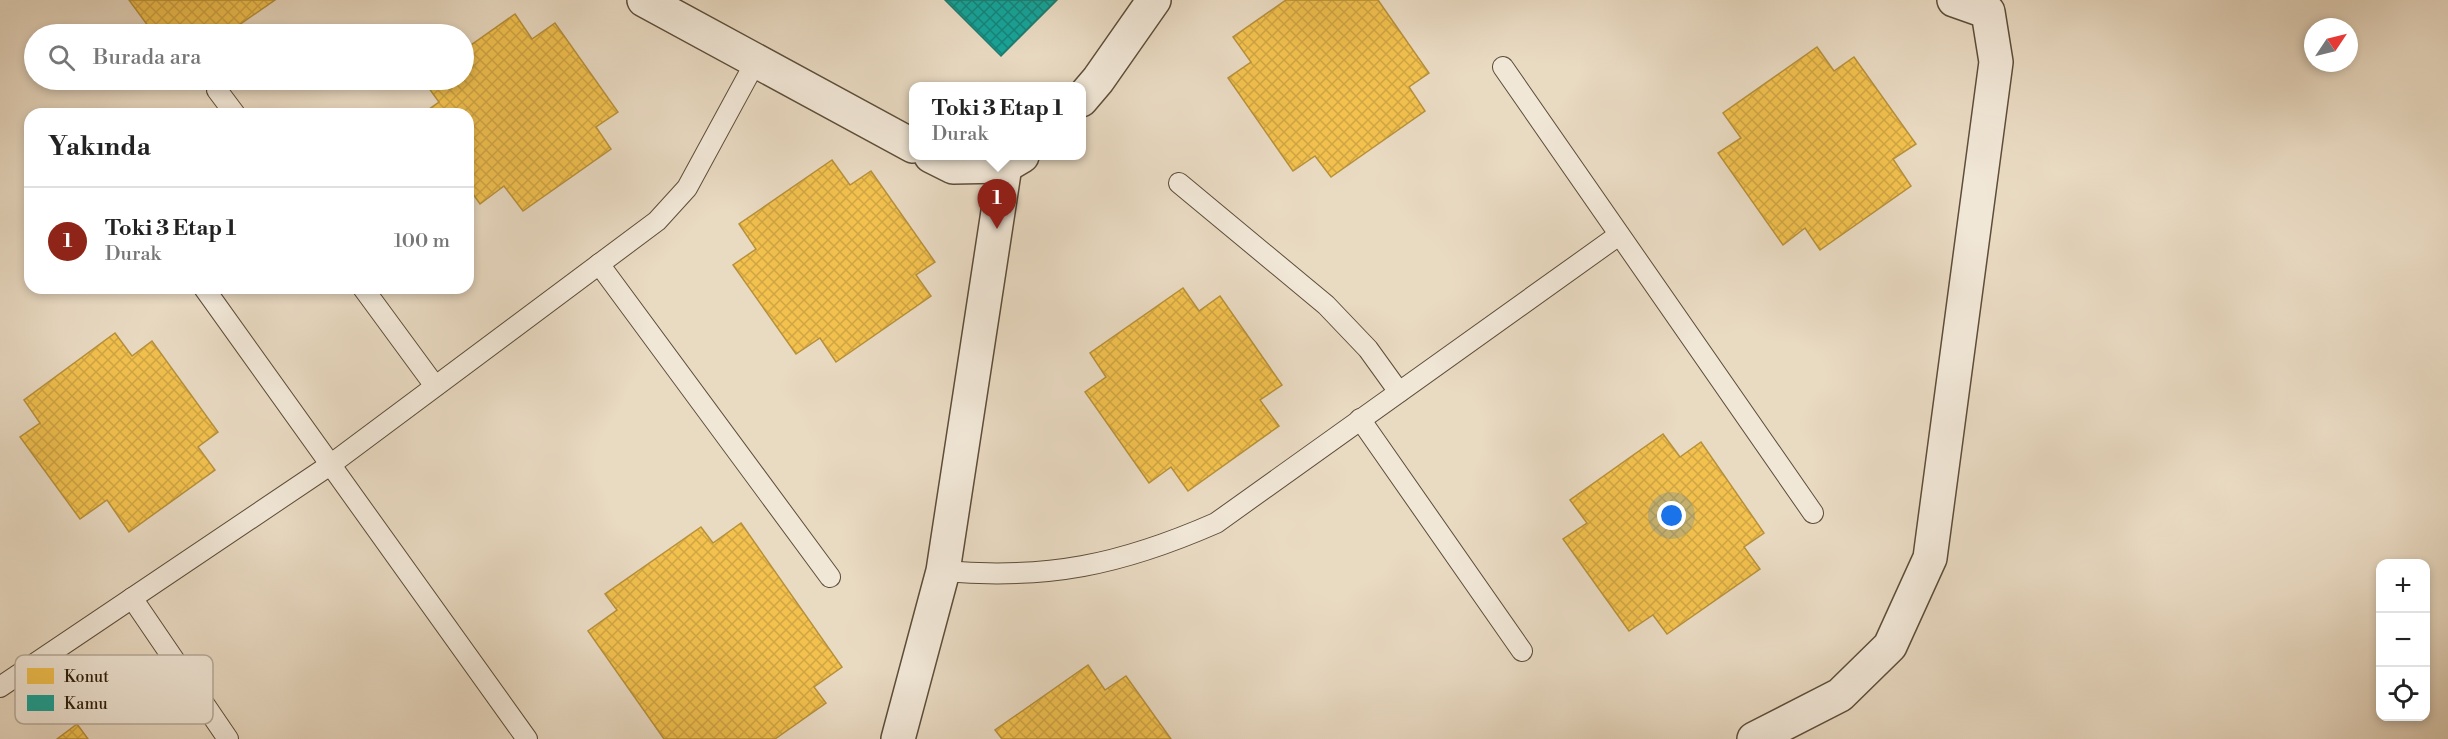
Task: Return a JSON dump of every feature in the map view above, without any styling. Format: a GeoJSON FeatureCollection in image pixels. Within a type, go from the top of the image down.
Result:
{"type":"FeatureCollection","features":[{"type":"Feature","properties":{"kind":"street"},"geometry":{"type":"LineString","coordinates":[[644,0],[909,144]]}},
{"type":"Feature","properties":{"kind":"street"},"geometry":{"type":"LineString","coordinates":[[1086,94],[1154,0]]}},
{"type":"Feature","properties":{"kind":"street"},"geometry":{"type":"LineString","coordinates":[[1754,739],[1840,695],[1890,646],[1930,558],[1996,62],[1988,12],[1954,0]]}},
{"type":"Feature","properties":{"kind":"street"},"geometry":{"type":"LineString","coordinates":[[898,739],[943,571],[1014,161],[953,167],[939,160]]}},
{"type":"Feature","properties":{"kind":"lane"},"geometry":{"type":"LineString","coordinates":[[47,655],[330,465],[657,221],[687,188],[756,62]]}},
{"type":"Feature","properties":{"kind":"lane"},"geometry":{"type":"LineString","coordinates":[[1503,67],[1813,513]]}},
{"type":"Feature","properties":{"kind":"lane"},"geometry":{"type":"LineString","coordinates":[[218,90],[231,108]]}},
{"type":"Feature","properties":{"kind":"lane"},"geometry":{"type":"LineString","coordinates":[[1179,183],[1326,305],[1385,369],[1399,392]]}},
{"type":"Feature","properties":{"kind":"lane"},"geometry":{"type":"LineString","coordinates":[[943,571],[986,575],[1071,569],[1121,559],[1169,544],[1216,523],[1619,235]]}},
{"type":"Feature","properties":{"kind":"lane"},"geometry":{"type":"LineString","coordinates":[[599,264],[830,577]]}},
{"type":"Feature","properties":{"kind":"lane"},"geometry":{"type":"LineString","coordinates":[[208,294],[527,739]]}},
{"type":"Feature","properties":{"kind":"lane"},"geometry":{"type":"LineString","coordinates":[[367,294],[435,386]]}},
{"type":"Feature","properties":{"kind":"lane"},"geometry":{"type":"LineString","coordinates":[[1360,419],[1522,651]]}},
{"type":"Feature","properties":{"kind":"lane"},"geometry":{"type":"LineString","coordinates":[[132,598],[171,655]]}},
{"type":"Feature","properties":{"kind":"lane"},"geometry":{"type":"LineString","coordinates":[[0,687],[15,677]]}},
{"type":"Feature","properties":{"kind":"lane"},"geometry":{"type":"LineString","coordinates":[[213,717],[228,739]]}},
{"type":"Feature","properties":{"kind":"building: Konut"},"geometry":{"type":"Polygon","coordinates":[[[129,0],[275,0],[240,24],[147,24],[129,0]]]}},
{"type":"Feature","properties":{"kind":"building: Konut"},"geometry":{"type":"Polygon","coordinates":[[[1286,0],[1378,0],[1429,73],[1409,87],[1425,111],[1331,177],[1315,156],[1293,171],[1228,78],[1251,62],[1233,37],[1286,0]]]}},
{"type":"Feature","properties":{"kind":"building: Konut"},"geometry":{"type":"Polygon","coordinates":[[[515,14],[532,39],[555,23],[618,112],[596,127],[611,149],[523,211],[504,186],[480,204],[474,196],[474,108],[430,108],[439,102],[430,90],[474,90],[474,43],[515,14]]]}},
{"type":"Feature","properties":{"kind":"building: Konut"},"geometry":{"type":"Polygon","coordinates":[[[1817,47],[1834,71],[1854,57],[1916,144],[1893,159],[1911,186],[1820,250],[1805,228],[1783,245],[1718,153],[1741,138],[1723,113],[1817,47]]]}},
{"type":"Feature","properties":{"kind":"building: Konut"},"geometry":{"type":"Polygon","coordinates":[[[832,160],[850,185],[871,171],[935,262],[916,275],[931,296],[836,362],[820,338],[796,354],[733,265],[756,249],[739,224],[832,160]]]}},
{"type":"Feature","properties":{"kind":"building: Konut"},"geometry":{"type":"Polygon","coordinates":[[[1183,288],[1199,311],[1220,296],[1282,385],[1260,400],[1279,426],[1188,491],[1171,467],[1149,483],[1085,392],[1106,377],[1090,353],[1183,288]]]}},
{"type":"Feature","properties":{"kind":"building: Konut"},"geometry":{"type":"Polygon","coordinates":[[[115,333],[132,356],[152,341],[218,432],[198,447],[215,470],[129,532],[107,500],[80,519],[20,437],[40,423],[24,400],[115,333]]]}},
{"type":"Feature","properties":{"kind":"building: Konut"},"geometry":{"type":"Polygon","coordinates":[[[1663,434],[1680,457],[1701,442],[1764,533],[1744,547],[1760,569],[1667,634],[1653,615],[1629,631],[1563,539],[1587,523],[1570,500],[1663,434]]]}},
{"type":"Feature","properties":{"kind":"building: Konut"},"geometry":{"type":"Polygon","coordinates":[[[741,523],[842,667],[814,687],[826,703],[775,739],[664,739],[588,631],[617,610],[605,594],[701,527],[713,543],[741,523]]]}},
{"type":"Feature","properties":{"kind":"building: Konut"},"geometry":{"type":"Polygon","coordinates":[[[1088,665],[1105,690],[1126,676],[1171,739],[1002,739],[995,730],[1088,665]]]}},
{"type":"Feature","properties":{"kind":"building: Konut"},"geometry":{"type":"Polygon","coordinates":[[[77,724],[88,739],[57,739],[77,724]]]}},
{"type":"Feature","properties":{"kind":"building: Kamu"},"geometry":{"type":"Polygon","coordinates":[[[945,0],[1057,0],[1001,56],[945,0]]]}},
{"type":"Feature","properties":{"kind":"place","name":"Toki 3 Etap 1"},"geometry":{"type":"Point","coordinates":[997,229]}}]}
